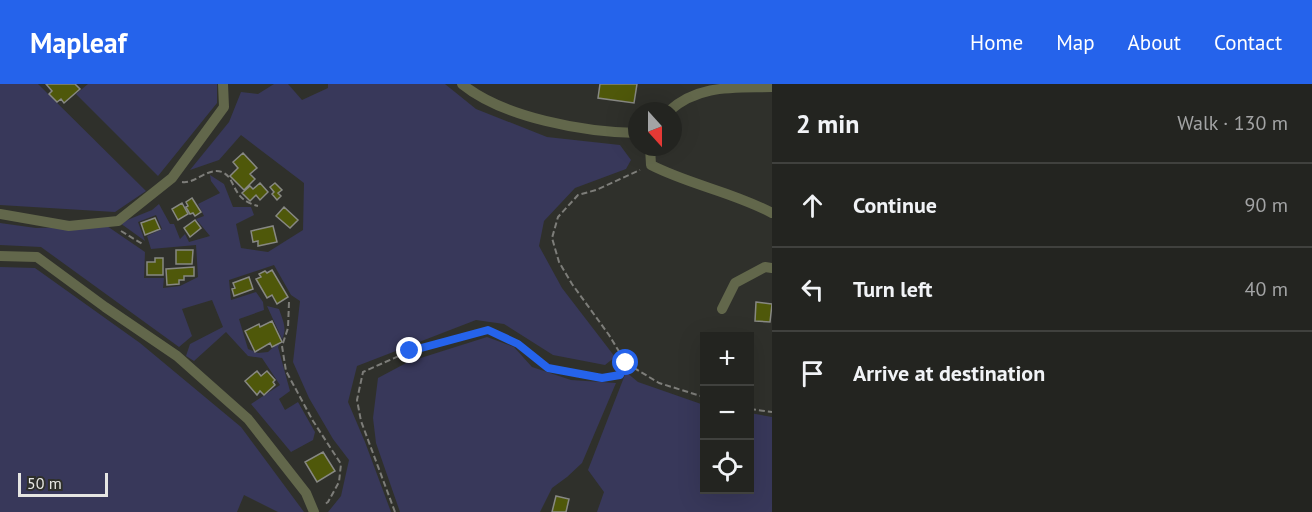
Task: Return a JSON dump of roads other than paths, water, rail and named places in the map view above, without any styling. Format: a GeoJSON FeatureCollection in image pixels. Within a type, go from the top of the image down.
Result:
{"type":"FeatureCollection","features":[{"type":"Feature","properties":{"kind":"street"},"geometry":{"type":"LineString","coordinates":[[0,214],[69,226],[118,221],[172,178],[224,107],[223,84]]}},
{"type":"Feature","properties":{"kind":"street"},"geometry":{"type":"LineString","coordinates":[[462,84],[472,92],[508,109],[606,132],[628,133]]}},
{"type":"Feature","properties":{"kind":"street"},"geometry":{"type":"LineString","coordinates":[[679,102],[712,88],[772,87]]}},
{"type":"Feature","properties":{"kind":"street"},"geometry":{"type":"LineString","coordinates":[[650,156],[651,165],[668,174],[725,192],[772,213]]}},
{"type":"Feature","properties":{"kind":"street"},"geometry":{"type":"LineString","coordinates":[[0,256],[37,257],[177,356],[248,419],[306,494],[314,511]]}},
{"type":"Feature","properties":{"kind":"street"},"geometry":{"type":"LineString","coordinates":[[722,309],[735,283],[765,267],[772,268]]}}]}
